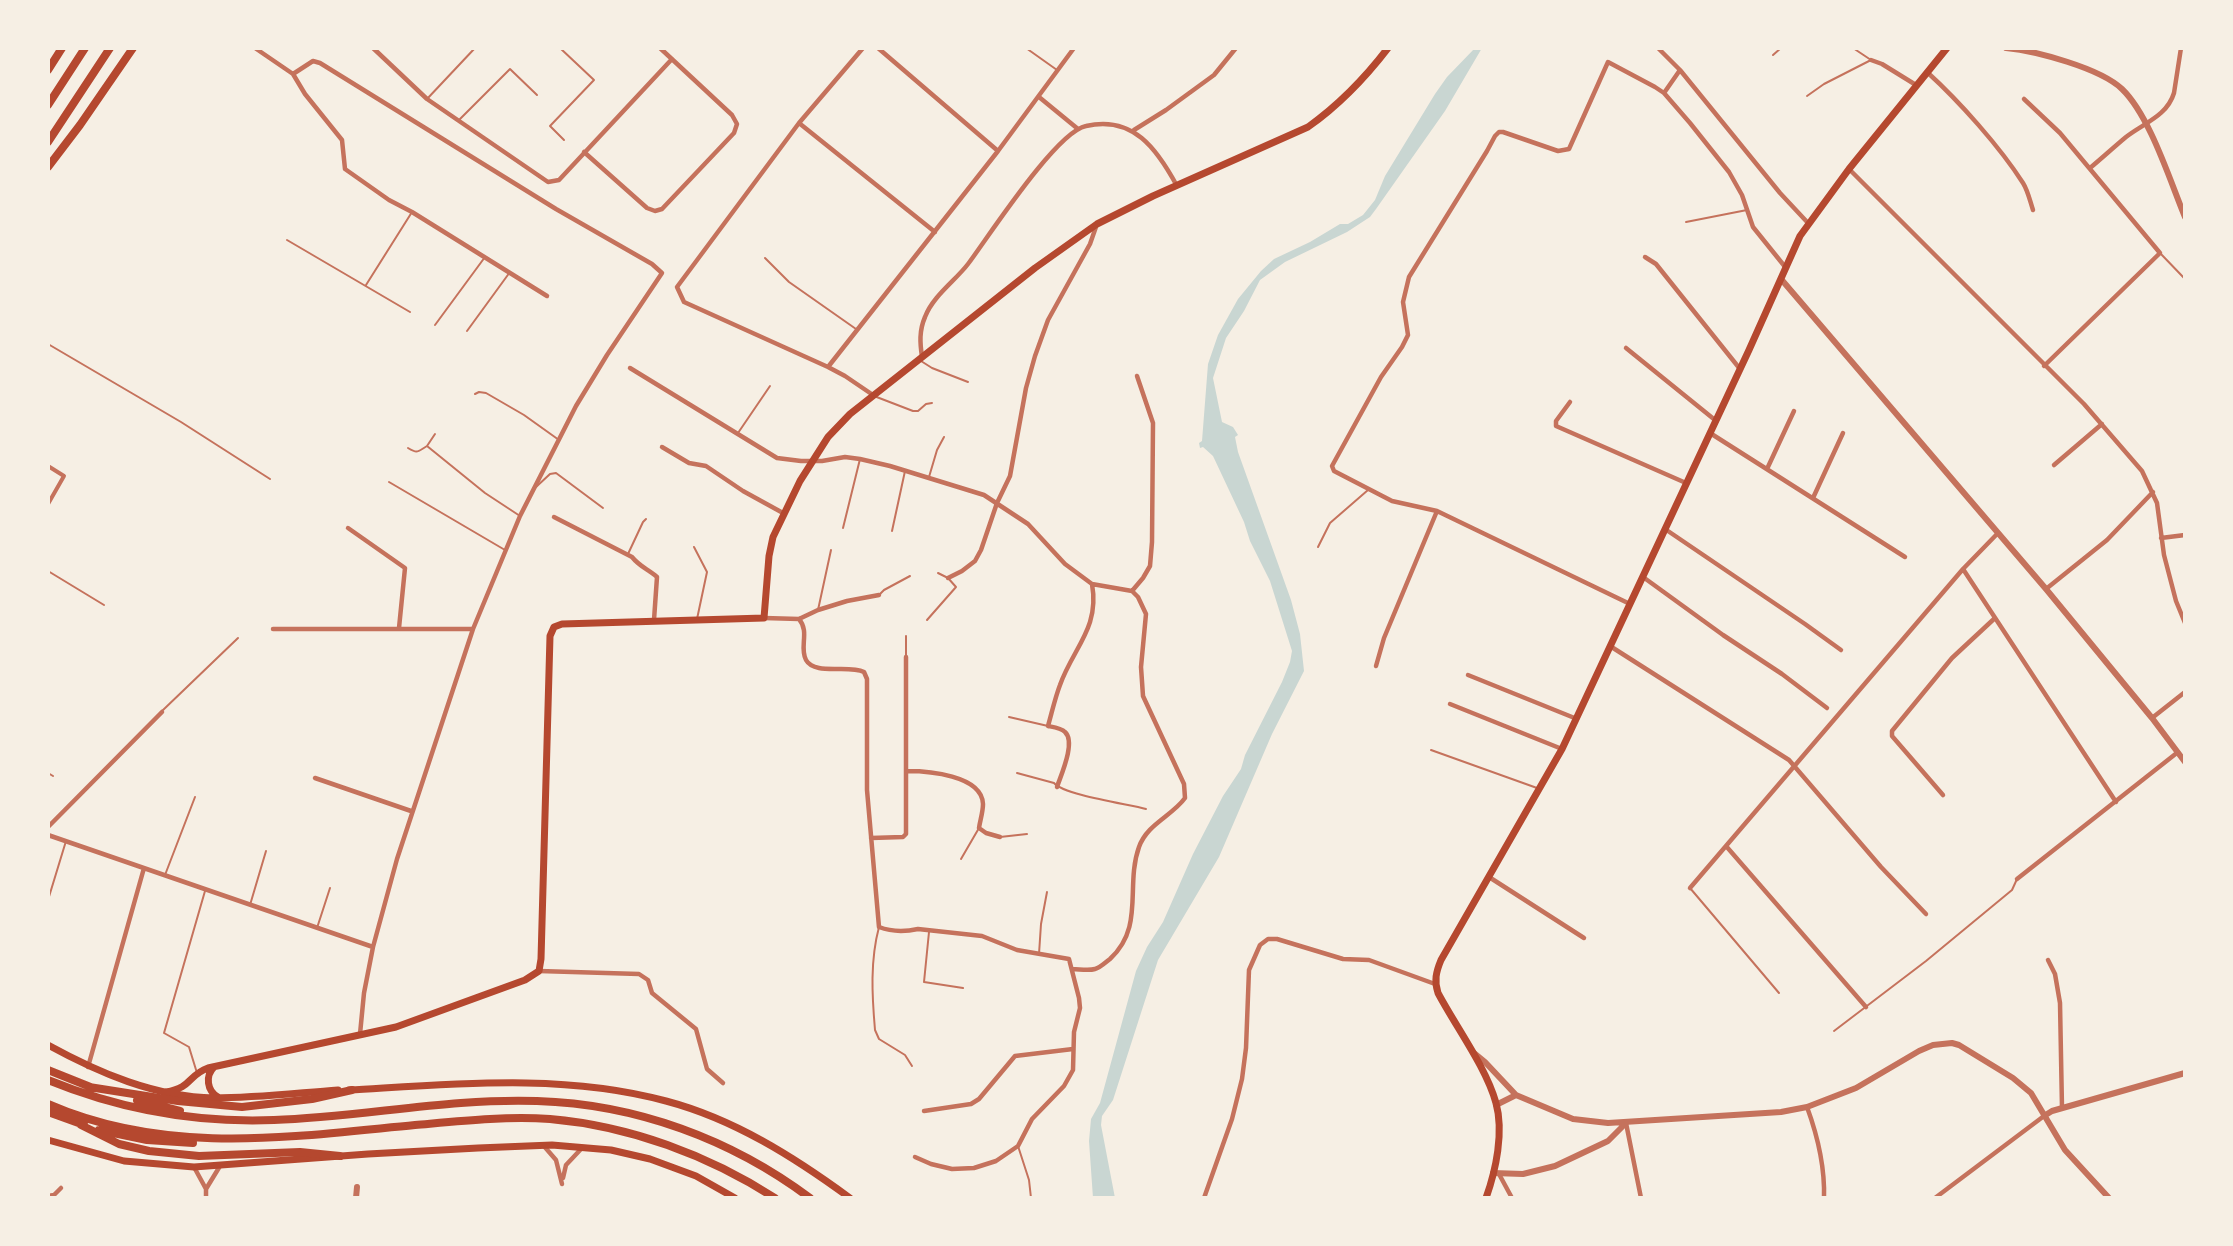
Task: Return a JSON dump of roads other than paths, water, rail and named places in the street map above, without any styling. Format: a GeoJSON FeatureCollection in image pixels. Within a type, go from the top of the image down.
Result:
{"type":"FeatureCollection","features":[{"type":"Feature","properties":{"kind":"highway"},"geometry":{"type":"LineString","coordinates":[[48,105],[85,48]]}},
{"type":"Feature","properties":{"kind":"highway"},"geometry":{"type":"LineString","coordinates":[[48,142],[110,48]]}},
{"type":"Feature","properties":{"kind":"highway"},"geometry":{"type":"LineString","coordinates":[[48,1064],[69,1080]]}},
{"type":"Feature","properties":{"kind":"highway"},"geometry":{"type":"LineString","coordinates":[[48,1070],[89,1087],[163,1106],[194,1117]]}},
{"type":"Feature","properties":{"kind":"highway"},"geometry":{"type":"LineString","coordinates":[[48,1080],[118,1103],[194,1117],[274,1120],[488,1101],[536,1101],[588,1105],[649,1118],[695,1134],[743,1155],[810,1198]]}},
{"type":"Feature","properties":{"kind":"highway"},"geometry":{"type":"LineString","coordinates":[[89,1087],[178,1101],[242,1107],[312,1099],[352,1090]]}},
{"type":"Feature","properties":{"kind":"highway"},"geometry":{"type":"LineString","coordinates":[[48,1104],[86,1118],[128,1129],[217,1139],[313,1135],[488,1119],[549,1119],[606,1128],[685,1151],[738,1176],[775,1198]]}},
{"type":"Feature","properties":{"kind":"highway"},"geometry":{"type":"LineString","coordinates":[[48,1113],[81,1125],[119,1144],[149,1151],[200,1156],[300,1152],[340,1156]]}},
{"type":"Feature","properties":{"kind":"highway"},"geometry":{"type":"LineString","coordinates":[[81,1125],[159,1142],[192,1143],[217,1139]]}},
{"type":"Feature","properties":{"kind":"main road"},"geometry":{"type":"LineString","coordinates":[[48,70],[62,48]]}},
{"type":"Feature","properties":{"kind":"main road"},"geometry":{"type":"LineString","coordinates":[[48,167],[80,126],[133,48]]}},
{"type":"Feature","properties":{"kind":"main road"},"geometry":{"type":"LineString","coordinates":[[166,1092],[183,1088],[197,1073],[211,1068],[396,1027],[525,980],[539,971],[550,636],[554,627],[562,624],[654,620],[764,618],[769,556],[773,537],[783,513],[828,437],[850,414],[1035,268],[1097,224],[1308,127],[1327,114],[1351,91],[1388,48]]}},
{"type":"Feature","properties":{"kind":"main road"},"geometry":{"type":"LineString","coordinates":[[1486,1198],[1496,1174],[1498,1132],[1496,1104],[1435,984],[1441,960],[1540,789],[1577,720],[1808,223],[1947,48]]}},
{"type":"Feature","properties":{"kind":"main road"},"geometry":{"type":"LineString","coordinates":[[48,1045],[88,1067],[166,1092],[220,1098],[432,1085],[534,1083],[589,1086],[642,1095],[691,1109],[758,1137],[819,1175],[850,1198]]}},
{"type":"Feature","properties":{"kind":"main road"},"geometry":{"type":"LineString","coordinates":[[211,1068],[208,1074],[208,1084],[211,1092],[220,1098]]}},
{"type":"Feature","properties":{"kind":"main road"},"geometry":{"type":"LineString","coordinates":[[48,1140],[124,1161],[194,1167],[543,1145],[611,1150],[650,1159],[696,1176],[735,1198]]}},
{"type":"Feature","properties":{"kind":"street"},"geometry":{"type":"LineString","coordinates":[[255,48],[293,74],[305,94],[342,140],[345,169],[389,200],[547,296]]}},
{"type":"Feature","properties":{"kind":"street"},"geometry":{"type":"LineString","coordinates":[[373,48],[427,99],[548,182],[559,180],[672,59]]}},
{"type":"Feature","properties":{"kind":"street"},"geometry":{"type":"LineString","coordinates":[[584,152],[647,208],[655,211],[662,209],[734,133],[737,124],[732,115],[660,48]]}},
{"type":"Feature","properties":{"kind":"street"},"geometry":{"type":"LineString","coordinates":[[863,48],[799,123],[677,287],[684,302],[828,367],[846,376],[873,395]]}},
{"type":"Feature","properties":{"kind":"street"},"geometry":{"type":"LineString","coordinates":[[879,48],[998,151]]}},
{"type":"Feature","properties":{"kind":"street"},"geometry":{"type":"LineString","coordinates":[[828,367],[998,151],[1074,48]]}},
{"type":"Feature","properties":{"kind":"street"},"geometry":{"type":"LineString","coordinates":[[1134,130],[1214,75],[1236,48]]}},
{"type":"Feature","properties":{"kind":"street"},"geometry":{"type":"LineString","coordinates":[[1658,48],[1680,70],[1780,193],[1808,223]]}},
{"type":"Feature","properties":{"kind":"street"},"geometry":{"type":"LineString","coordinates":[[2006,48],[2041,54],[2108,79],[2129,97],[2146,125],[2184,214]]}},
{"type":"Feature","properties":{"kind":"street"},"geometry":{"type":"LineString","coordinates":[[2090,168],[2127,136],[2146,125],[2172,100],[2181,48]]}},
{"type":"Feature","properties":{"kind":"street"},"geometry":{"type":"LineString","coordinates":[[1871,60],[1882,64],[1916,85]]}},
{"type":"Feature","properties":{"kind":"street"},"geometry":{"type":"LineString","coordinates":[[293,74],[313,62],[320,63],[556,209],[652,264],[663,273],[607,355],[559,440],[520,516],[473,629],[411,812],[373,947],[364,993],[360,1034]]}},
{"type":"Feature","properties":{"kind":"street"},"geometry":{"type":"LineString","coordinates":[[1630,604],[1437,511],[1392,501],[1337,474],[1332,466],[1381,377],[1408,335],[1403,302],[1409,277],[1495,136],[1503,132],[1558,151],[1569,149],[1608,62],[1664,93],[1729,172],[1742,195],[1753,227],[1786,268]]}},
{"type":"Feature","properties":{"kind":"street"},"geometry":{"type":"LineString","coordinates":[[1664,93],[1680,70]]}},
{"type":"Feature","properties":{"kind":"street"},"geometry":{"type":"LineString","coordinates":[[1927,72],[1943,87],[2024,184],[2032,210]]}},
{"type":"Feature","properties":{"kind":"street"},"geometry":{"type":"LineString","coordinates":[[1039,97],[1078,129]]}},
{"type":"Feature","properties":{"kind":"street"},"geometry":{"type":"LineString","coordinates":[[2024,99],[2060,133],[2160,253],[2044,366]]}},
{"type":"Feature","properties":{"kind":"street"},"geometry":{"type":"LineString","coordinates":[[799,123],[935,232]]}},
{"type":"Feature","properties":{"kind":"street"},"geometry":{"type":"LineString","coordinates":[[921,359],[920,337],[925,316],[930,308],[967,265],[1037,171],[1066,138],[1078,129],[1102,124],[1134,130],[1160,156],[1177,186]]}},
{"type":"Feature","properties":{"kind":"street"},"geometry":{"type":"LineString","coordinates":[[1849,169],[2004,322],[2102,424],[2142,471],[2154,492],[2164,555],[2185,623]]}},
{"type":"Feature","properties":{"kind":"street"},"geometry":{"type":"LineString","coordinates":[[948,578],[975,561],[981,550],[997,503],[1010,476],[1026,388],[1035,356],[1048,320],[1090,244],[1097,224]]}},
{"type":"Feature","properties":{"kind":"street"},"geometry":{"type":"LineString","coordinates":[[1645,257],[1656,264],[1740,369]]}},
{"type":"Feature","properties":{"kind":"street"},"geometry":{"type":"LineString","coordinates":[[1781,279],[2046,589],[2152,718],[2185,762]]}},
{"type":"Feature","properties":{"kind":"street"},"geometry":{"type":"LineString","coordinates":[[1626,348],[1715,420]]}},
{"type":"Feature","properties":{"kind":"street"},"geometry":{"type":"LineString","coordinates":[[630,368],[777,458],[813,461],[844,457],[860,459],[984,495],[1029,524],[1065,564],[1092,584],[1132,591],[1138,597],[1146,614],[1141,667],[1143,696],[1184,784],[1185,798],[1179,806],[1158,821],[1147,833],[1139,847],[1136,857],[1130,929],[1116,953],[1096,969],[1072,969]]}},
{"type":"Feature","properties":{"kind":"street"},"geometry":{"type":"LineString","coordinates":[[1132,591],[1150,566],[1152,542],[1153,423],[1137,376]]}},
{"type":"Feature","properties":{"kind":"street"},"geometry":{"type":"LineString","coordinates":[[1570,402],[1556,421],[1556,426],[1686,483]]}},
{"type":"Feature","properties":{"kind":"street"},"geometry":{"type":"LineString","coordinates":[[1767,469],[1794,411]]}},
{"type":"Feature","properties":{"kind":"street"},"geometry":{"type":"LineString","coordinates":[[2054,465],[2102,424]]}},
{"type":"Feature","properties":{"kind":"street"},"geometry":{"type":"LineString","coordinates":[[1710,433],[1905,557]]}},
{"type":"Feature","properties":{"kind":"street"},"geometry":{"type":"LineString","coordinates":[[1813,498],[1843,433]]}},
{"type":"Feature","properties":{"kind":"street"},"geometry":{"type":"LineString","coordinates":[[662,447],[689,463],[706,466],[743,491],[783,513]]}},
{"type":"Feature","properties":{"kind":"street"},"geometry":{"type":"LineString","coordinates":[[48,466],[64,476],[48,504]]}},
{"type":"Feature","properties":{"kind":"street"},"geometry":{"type":"LineString","coordinates":[[2046,589],[2107,540],[2154,492]]}},
{"type":"Feature","properties":{"kind":"street"},"geometry":{"type":"LineString","coordinates":[[1376,666],[1384,638],[1437,511]]}},
{"type":"Feature","properties":{"kind":"street"},"geometry":{"type":"LineString","coordinates":[[554,517],[627,554],[639,566],[657,577],[654,620]]}},
{"type":"Feature","properties":{"kind":"street"},"geometry":{"type":"LineString","coordinates":[[348,528],[405,568],[399,628]]}},
{"type":"Feature","properties":{"kind":"street"},"geometry":{"type":"LineString","coordinates":[[1665,529],[1806,624],[1840,650]]}},
{"type":"Feature","properties":{"kind":"street"},"geometry":{"type":"LineString","coordinates":[[1690,888],[1796,767],[1963,569],[1998,533]]}},
{"type":"Feature","properties":{"kind":"street"},"geometry":{"type":"LineString","coordinates":[[2161,538],[2185,535]]}},
{"type":"Feature","properties":{"kind":"street"},"geometry":{"type":"LineString","coordinates":[[1963,569],[2116,802]]}},
{"type":"Feature","properties":{"kind":"street"},"geometry":{"type":"LineString","coordinates":[[1643,577],[1827,708]]}},
{"type":"Feature","properties":{"kind":"street"},"geometry":{"type":"LineString","coordinates":[[1057,787],[1069,749],[1068,736],[1064,730],[1048,726],[1060,684],[1086,636],[1094,598],[1092,584]]}},
{"type":"Feature","properties":{"kind":"street"},"geometry":{"type":"LineString","coordinates":[[764,618],[799,619],[847,601],[879,595]]}},
{"type":"Feature","properties":{"kind":"street"},"geometry":{"type":"LineString","coordinates":[[1944,795],[1892,736],[1892,731],[1952,658],[1995,618]]}},
{"type":"Feature","properties":{"kind":"street"},"geometry":{"type":"LineString","coordinates":[[799,619],[804,625],[804,656],[808,663],[820,668],[858,669],[864,672],[867,679],[867,790],[879,927],[890,931],[908,932],[918,929],[982,936],[1004,946],[1038,955],[1069,959],[1072,969],[1080,1008],[1074,1032],[1075,1060],[1070,1077],[1058,1095],[1039,1110],[1032,1119],[1018,1146],[996,1161],[974,1168],[952,1169],[915,1157]]}},
{"type":"Feature","properties":{"kind":"street"},"geometry":{"type":"LineString","coordinates":[[273,629],[473,629]]}},
{"type":"Feature","properties":{"kind":"street"},"geometry":{"type":"LineString","coordinates":[[1610,646],[1789,760],[1881,867],[1926,914]]}},
{"type":"Feature","properties":{"kind":"street"},"geometry":{"type":"LineString","coordinates":[[872,838],[903,837],[906,834],[906,657]]}},
{"type":"Feature","properties":{"kind":"street"},"geometry":{"type":"LineString","coordinates":[[1468,675],[1577,720]]}},
{"type":"Feature","properties":{"kind":"street"},"geometry":{"type":"LineString","coordinates":[[2152,718],[2185,692]]}},
{"type":"Feature","properties":{"kind":"street"},"geometry":{"type":"LineString","coordinates":[[1450,704],[1562,749]]}},
{"type":"Feature","properties":{"kind":"street"},"geometry":{"type":"LineString","coordinates":[[48,827],[162,712]]}},
{"type":"Feature","properties":{"kind":"street"},"geometry":{"type":"LineString","coordinates":[[2017,879],[2178,752]]}},
{"type":"Feature","properties":{"kind":"street"},"geometry":{"type":"LineString","coordinates":[[907,771],[938,772],[958,779],[975,789],[983,804],[979,828],[986,833],[1000,837]]}},
{"type":"Feature","properties":{"kind":"street"},"geometry":{"type":"LineString","coordinates":[[315,778],[411,812]]}},
{"type":"Feature","properties":{"kind":"street"},"geometry":{"type":"LineString","coordinates":[[48,835],[373,947]]}},
{"type":"Feature","properties":{"kind":"street"},"geometry":{"type":"LineString","coordinates":[[1726,846],[1866,1007]]}},
{"type":"Feature","properties":{"kind":"street"},"geometry":{"type":"LineString","coordinates":[[88,1067],[144,868]]}},
{"type":"Feature","properties":{"kind":"street"},"geometry":{"type":"LineString","coordinates":[[1489,877],[1584,938]]}},
{"type":"Feature","properties":{"kind":"street"},"geometry":{"type":"LineString","coordinates":[[1204,1198],[1232,1119],[1242,1079],[1246,1048],[1249,970],[1260,945],[1268,939],[1277,939],[1343,959],[1369,960],[1435,984]]}},
{"type":"Feature","properties":{"kind":"street"},"geometry":{"type":"LineString","coordinates":[[2048,960],[2055,974],[2060,1003],[2062,1108]]}},
{"type":"Feature","properties":{"kind":"street"},"geometry":{"type":"LineString","coordinates":[[539,971],[639,974],[648,980],[652,993],[696,1029],[707,1069],[723,1083]]}},
{"type":"Feature","properties":{"kind":"street"},"geometry":{"type":"LineString","coordinates":[[1471,1052],[1485,1062],[1516,1095],[1573,1119],[1626,1123],[1781,1112],[1807,1107],[1856,1088],[1919,1051],[1933,1045],[1952,1043],[1966,1048],[2013,1078],[2031,1094],[2065,1150],[2109,1198]]}},
{"type":"Feature","properties":{"kind":"street"},"geometry":{"type":"LineString","coordinates":[[924,1111],[971,1104],[980,1099],[1015,1056],[1073,1049]]}},
{"type":"Feature","properties":{"kind":"street"},"geometry":{"type":"LineString","coordinates":[[1935,1198],[2044,1116],[2062,1108],[2185,1073]]}},
{"type":"Feature","properties":{"kind":"street"},"geometry":{"type":"LineString","coordinates":[[1496,1104],[1516,1095]]}},
{"type":"Feature","properties":{"kind":"street"},"geometry":{"type":"LineString","coordinates":[[1807,1107],[1818,1137],[1824,1198]]}},
{"type":"Feature","properties":{"kind":"street"},"geometry":{"type":"LineString","coordinates":[[1496,1174],[1523,1174],[1555,1166],[1608,1141],[1626,1123]]}},
{"type":"Feature","properties":{"kind":"street"},"geometry":{"type":"LineString","coordinates":[[1626,1123],[1641,1198]]}},
{"type":"Feature","properties":{"kind":"street"},"geometry":{"type":"LineString","coordinates":[[543,1145],[556,1160],[562,1184],[566,1165],[583,1148]]}},
{"type":"Feature","properties":{"kind":"street"},"geometry":{"type":"LineString","coordinates":[[206,1189],[220,1166]]}},
{"type":"Feature","properties":{"kind":"street"},"geometry":{"type":"LineString","coordinates":[[194,1167],[206,1189],[206,1198]]}},
{"type":"Feature","properties":{"kind":"street"},"geometry":{"type":"LineString","coordinates":[[1496,1174],[1512,1198]]}},
{"type":"Feature","properties":{"kind":"street"},"geometry":{"type":"LineString","coordinates":[[356,1198],[357,1187]]}},
{"type":"Feature","properties":{"kind":"street"},"geometry":{"type":"LineString","coordinates":[[48,1196],[54,1195],[61,1188]]}},
{"type":"Feature","properties":{"kind":"lane"},"geometry":{"type":"LineString","coordinates":[[427,99],[475,48]]}},
{"type":"Feature","properties":{"kind":"lane"},"geometry":{"type":"LineString","coordinates":[[560,48],[594,80],[550,126],[564,140]]}},
{"type":"Feature","properties":{"kind":"lane"},"geometry":{"type":"LineString","coordinates":[[1026,48],[1058,70]]}},
{"type":"Feature","properties":{"kind":"lane"},"geometry":{"type":"LineString","coordinates":[[1773,55],[1782,48]]}},
{"type":"Feature","properties":{"kind":"lane"},"geometry":{"type":"LineString","coordinates":[[1807,96],[1824,84],[1871,60],[1853,48]]}},
{"type":"Feature","properties":{"kind":"lane"},"geometry":{"type":"LineString","coordinates":[[459,120],[510,69],[537,95]]}},
{"type":"Feature","properties":{"kind":"lane"},"geometry":{"type":"LineString","coordinates":[[1686,222],[1747,210]]}},
{"type":"Feature","properties":{"kind":"lane"},"geometry":{"type":"LineString","coordinates":[[365,286],[412,212]]}},
{"type":"Feature","properties":{"kind":"lane"},"geometry":{"type":"LineString","coordinates":[[287,240],[410,312]]}},
{"type":"Feature","properties":{"kind":"lane"},"geometry":{"type":"LineString","coordinates":[[2160,253],[2185,279]]}},
{"type":"Feature","properties":{"kind":"lane"},"geometry":{"type":"LineString","coordinates":[[435,325],[485,257]]}},
{"type":"Feature","properties":{"kind":"lane"},"geometry":{"type":"LineString","coordinates":[[765,258],[789,282],[856,329]]}},
{"type":"Feature","properties":{"kind":"lane"},"geometry":{"type":"LineString","coordinates":[[467,331],[510,272]]}},
{"type":"Feature","properties":{"kind":"lane"},"geometry":{"type":"LineString","coordinates":[[48,344],[181,422],[270,479]]}},
{"type":"Feature","properties":{"kind":"lane"},"geometry":{"type":"LineString","coordinates":[[921,359],[932,368],[968,382]]}},
{"type":"Feature","properties":{"kind":"lane"},"geometry":{"type":"LineString","coordinates":[[738,434],[770,386]]}},
{"type":"Feature","properties":{"kind":"lane"},"geometry":{"type":"LineString","coordinates":[[475,394],[486,393],[524,415],[559,440]]}},
{"type":"Feature","properties":{"kind":"lane"},"geometry":{"type":"LineString","coordinates":[[873,395],[913,411],[918,411],[932,403]]}},
{"type":"Feature","properties":{"kind":"lane"},"geometry":{"type":"LineString","coordinates":[[408,448],[418,453],[427,446],[435,434]]}},
{"type":"Feature","properties":{"kind":"lane"},"geometry":{"type":"LineString","coordinates":[[928,477],[937,450],[944,438]]}},
{"type":"Feature","properties":{"kind":"lane"},"geometry":{"type":"LineString","coordinates":[[427,446],[485,493],[520,516]]}},
{"type":"Feature","properties":{"kind":"lane"},"geometry":{"type":"LineString","coordinates":[[843,528],[860,459]]}},
{"type":"Feature","properties":{"kind":"lane"},"geometry":{"type":"LineString","coordinates":[[892,531],[906,471]]}},
{"type":"Feature","properties":{"kind":"lane"},"geometry":{"type":"LineString","coordinates":[[534,488],[550,474],[556,473],[603,508]]}},
{"type":"Feature","properties":{"kind":"lane"},"geometry":{"type":"LineString","coordinates":[[389,482],[506,550]]}},
{"type":"Feature","properties":{"kind":"lane"},"geometry":{"type":"LineString","coordinates":[[1318,547],[1330,523],[1368,489]]}},
{"type":"Feature","properties":{"kind":"lane"},"geometry":{"type":"LineString","coordinates":[[627,554],[646,519]]}},
{"type":"Feature","properties":{"kind":"lane"},"geometry":{"type":"LineString","coordinates":[[694,547],[707,572],[696,619]]}},
{"type":"Feature","properties":{"kind":"lane"},"geometry":{"type":"LineString","coordinates":[[819,610],[831,550]]}},
{"type":"Feature","properties":{"kind":"lane"},"geometry":{"type":"LineString","coordinates":[[48,572],[104,605]]}},
{"type":"Feature","properties":{"kind":"lane"},"geometry":{"type":"LineString","coordinates":[[927,620],[956,587],[948,578],[938,573]]}},
{"type":"Feature","properties":{"kind":"lane"},"geometry":{"type":"LineString","coordinates":[[879,595],[910,576]]}},
{"type":"Feature","properties":{"kind":"lane"},"geometry":{"type":"LineString","coordinates":[[906,636],[906,657]]}},
{"type":"Feature","properties":{"kind":"lane"},"geometry":{"type":"LineString","coordinates":[[162,712],[237,638]]}},
{"type":"Feature","properties":{"kind":"lane"},"geometry":{"type":"LineString","coordinates":[[1009,717],[1048,726]]}},
{"type":"Feature","properties":{"kind":"lane"},"geometry":{"type":"LineString","coordinates":[[1431,750],[1540,789]]}},
{"type":"Feature","properties":{"kind":"lane"},"geometry":{"type":"LineString","coordinates":[[1017,773],[1054,783],[1057,787],[1078,795],[1146,809]]}},
{"type":"Feature","properties":{"kind":"lane"},"geometry":{"type":"LineString","coordinates":[[48,774],[53,776]]}},
{"type":"Feature","properties":{"kind":"lane"},"geometry":{"type":"LineString","coordinates":[[165,875],[195,797]]}},
{"type":"Feature","properties":{"kind":"lane"},"geometry":{"type":"LineString","coordinates":[[961,859],[979,828]]}},
{"type":"Feature","properties":{"kind":"lane"},"geometry":{"type":"LineString","coordinates":[[1000,837],[1027,834]]}},
{"type":"Feature","properties":{"kind":"lane"},"geometry":{"type":"LineString","coordinates":[[48,900],[66,841]]}},
{"type":"Feature","properties":{"kind":"lane"},"geometry":{"type":"LineString","coordinates":[[250,905],[266,851]]}},
{"type":"Feature","properties":{"kind":"lane"},"geometry":{"type":"LineString","coordinates":[[1834,1031],[1926,961],[2012,890],[2017,879]]}},
{"type":"Feature","properties":{"kind":"lane"},"geometry":{"type":"LineString","coordinates":[[317,928],[330,888]]}},
{"type":"Feature","properties":{"kind":"lane"},"geometry":{"type":"LineString","coordinates":[[1690,888],[1779,993]]}},
{"type":"Feature","properties":{"kind":"lane"},"geometry":{"type":"LineString","coordinates":[[197,1073],[189,1047],[164,1033],[206,889]]}},
{"type":"Feature","properties":{"kind":"lane"},"geometry":{"type":"LineString","coordinates":[[1038,955],[1047,892]]}},
{"type":"Feature","properties":{"kind":"lane"},"geometry":{"type":"LineString","coordinates":[[879,927],[872,967],[875,1030],[879,1040],[905,1055],[912,1066]]}},
{"type":"Feature","properties":{"kind":"lane"},"geometry":{"type":"LineString","coordinates":[[929,931],[924,982],[963,988]]}},
{"type":"Feature","properties":{"kind":"lane"},"geometry":{"type":"LineString","coordinates":[[1018,1146],[1029,1180],[1031,1198]]}}]}
